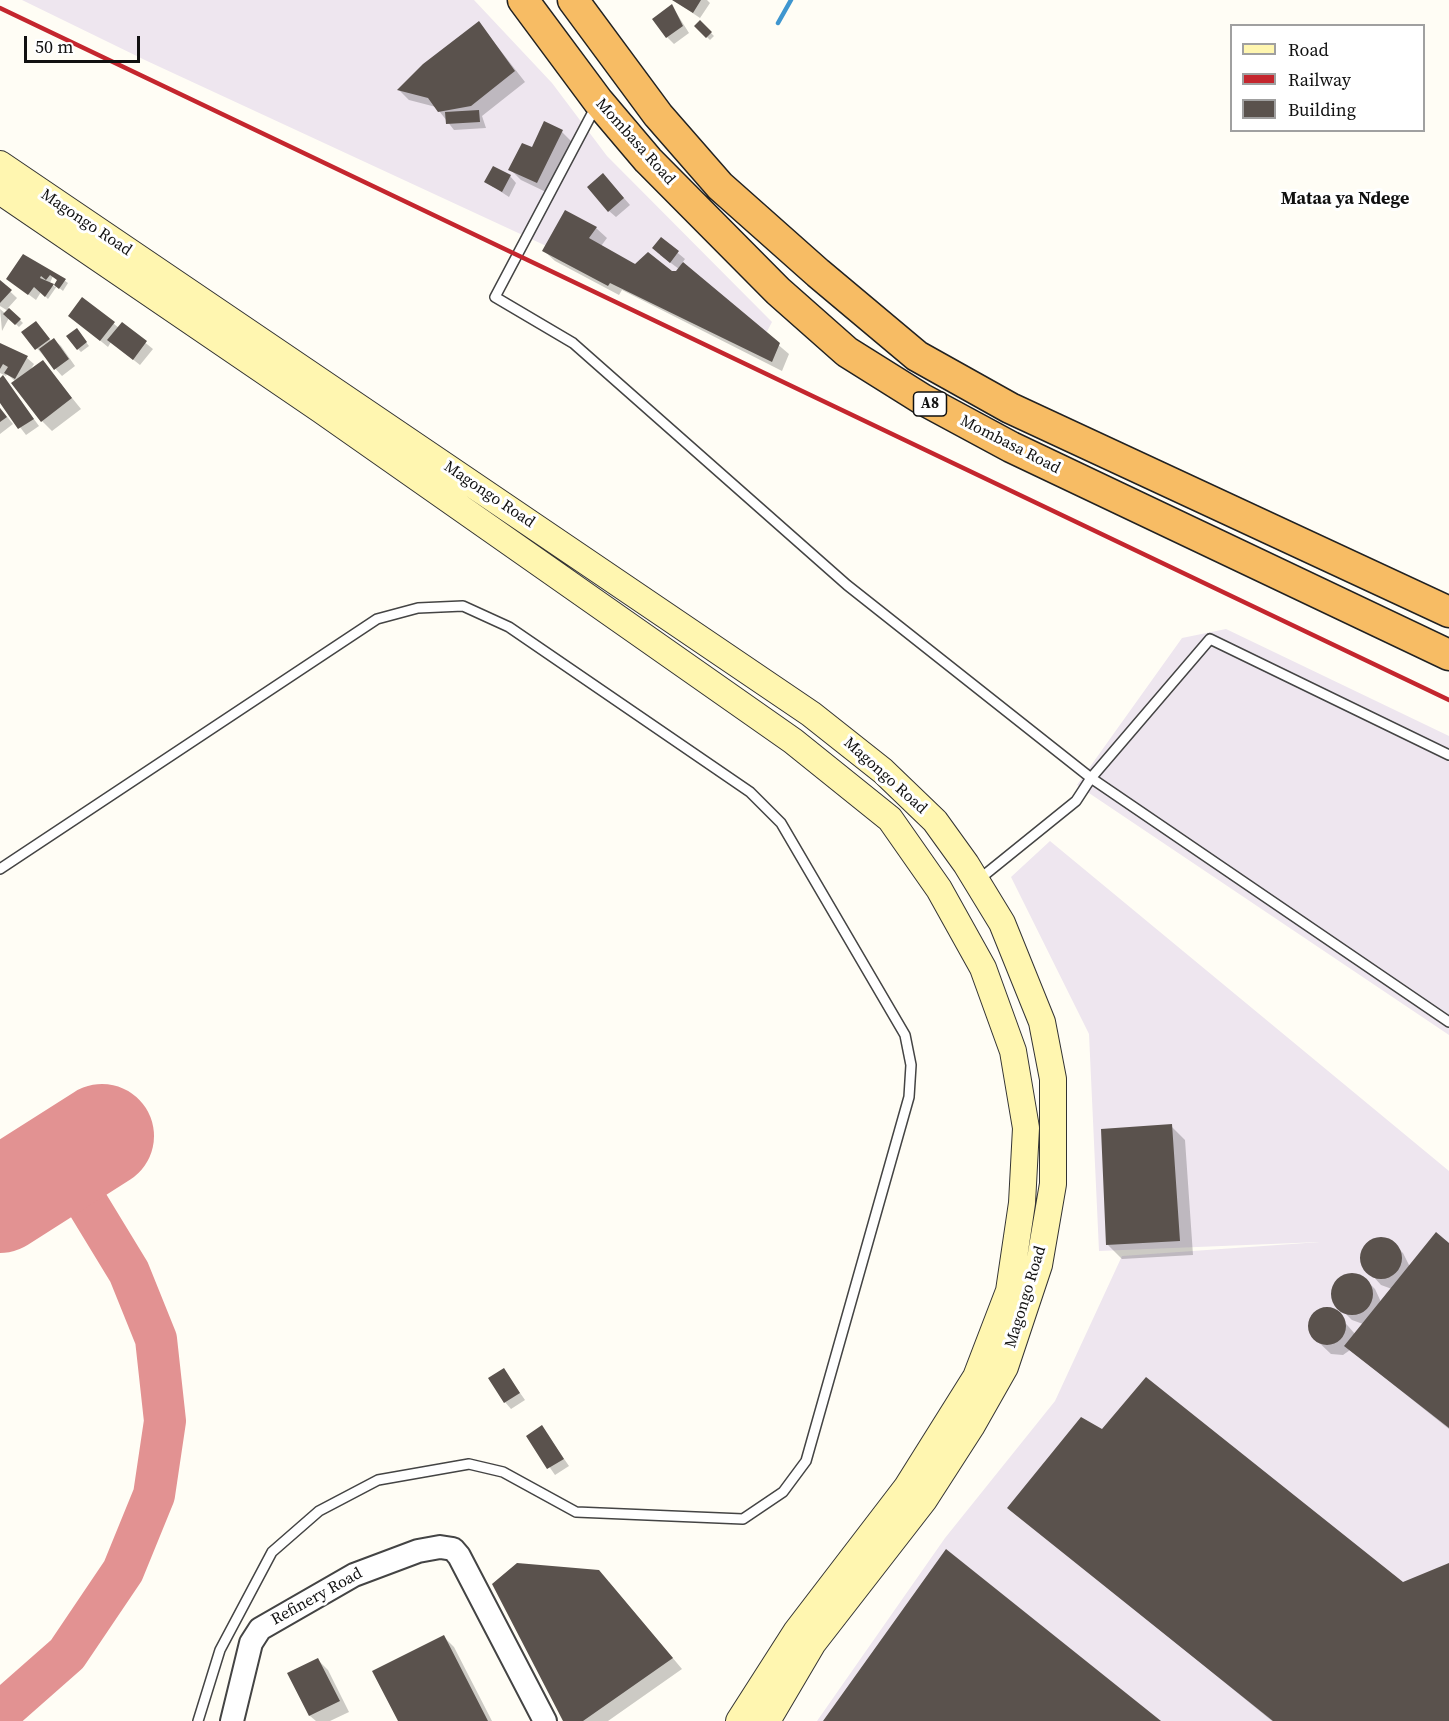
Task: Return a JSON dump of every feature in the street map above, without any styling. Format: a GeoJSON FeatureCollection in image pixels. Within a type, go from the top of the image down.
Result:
{"type":"FeatureCollection","features":[{"type":"Feature","properties":{"kind":"highway","name":"Mombasa Road"},"geometry":{"type":"LineString","coordinates":[[523,0],[598,101],[648,160],[778,291],[847,352],[922,399],[1011,447],[1449,655]]}},
{"type":"Feature","properties":{"kind":"highway","name":"Mombasa Road"},"geometry":{"type":"LineString","coordinates":[[573,0],[658,115],[720,186],[818,273],[917,356],[1010,408],[1449,612]]}},
{"type":"Feature","properties":{"kind":"main road","name":"Magongo Road"},"geometry":{"type":"LineString","coordinates":[[0,164],[811,714],[883,771],[935,821],[977,881],[1002,923],[1042,1022],[1053,1079],[1053,1184],[1040,1265],[1005,1367],[970,1427],[924,1500],[813,1643],[767,1721]]}},
{"type":"Feature","properties":{"kind":"main road","name":"Magongo Road"},"geometry":{"type":"LineString","coordinates":[[0,191],[331,417],[793,741],[890,819],[939,889],[987,978],[1013,1051],[1026,1128],[1022,1203],[1009,1291],[976,1377],[907,1487],[796,1632],[739,1721]]}},
{"type":"Feature","properties":{"kind":"main road"},"geometry":{"type":"LineString","coordinates":[[793,741],[811,714]]}},
{"type":"Feature","properties":{"kind":"street","name":"Refinery Road"},"geometry":{"type":"LineString","coordinates":[[232,1721],[251,1644],[260,1629],[354,1575],[418,1551],[440,1547],[453,1549],[459,1556],[545,1721]]}},
{"type":"Feature","properties":{"kind":"lane"},"geometry":{"type":"LineString","coordinates":[[598,101],[495,297],[573,344],[847,585],[1091,778],[1449,1022]]}},
{"type":"Feature","properties":{"kind":"lane"},"geometry":{"type":"LineString","coordinates":[[0,869],[377,619],[418,608],[463,606],[509,627],[750,792],[781,823],[905,1035],[911,1065],[909,1097],[806,1461],[783,1492],[743,1520],[576,1512],[503,1472],[469,1464],[378,1480],[319,1511],[272,1552],[220,1650],[198,1721]]}},
{"type":"Feature","properties":{"kind":"lane"},"geometry":{"type":"LineString","coordinates":[[977,881],[1076,801],[1091,778],[1210,639],[1449,755]]}},
{"type":"Feature","properties":{"kind":"shaded area"},"geometry":{"type":"Polygon","coordinates":[[[22,0],[474,0],[552,83],[607,156],[772,322],[760,345],[147,61],[22,0]]]}},
{"type":"Feature","properties":{"kind":"shaded area"},"geometry":{"type":"Polygon","coordinates":[[[1226,629],[1449,736],[1449,1035],[1077,785],[1182,638],[1226,629]]]}},
{"type":"Feature","properties":{"kind":"shaded area"},"geometry":{"type":"Polygon","coordinates":[[[1050,841],[1449,1171],[1449,1721],[817,1721],[945,1538],[1055,1401],[1122,1256],[1320,1242],[1099,1251],[1089,1034],[1011,877],[1050,841]]]}},
{"type":"Feature","properties":{"kind":"building"},"geometry":{"type":"Polygon","coordinates":[[[672,0],[701,0],[693,13],[672,0]]]}},
{"type":"Feature","properties":{"kind":"building"},"geometry":{"type":"Polygon","coordinates":[[[672,4],[683,26],[666,38],[652,19],[672,4]]]}},
{"type":"Feature","properties":{"kind":"building"},"geometry":{"type":"Polygon","coordinates":[[[700,20],[712,32],[706,38],[694,26],[700,20]]]}},
{"type":"Feature","properties":{"kind":"building"},"geometry":{"type":"Polygon","coordinates":[[[479,21],[515,71],[471,106],[438,112],[428,98],[397,90],[423,64],[479,21]]]}},
{"type":"Feature","properties":{"kind":"building"},"geometry":{"type":"Polygon","coordinates":[[[479,110],[480,122],[446,124],[445,112],[479,110]]]}},
{"type":"Feature","properties":{"kind":"building"},"geometry":{"type":"Polygon","coordinates":[[[544,121],[563,130],[537,183],[508,170],[522,143],[532,147],[544,121]]]}},
{"type":"Feature","properties":{"kind":"building"},"geometry":{"type":"Polygon","coordinates":[[[493,166],[511,175],[502,192],[484,182],[493,166]]]}},
{"type":"Feature","properties":{"kind":"building"},"geometry":{"type":"Polygon","coordinates":[[[603,173],[624,198],[608,212],[587,187],[603,173]]]}},
{"type":"Feature","properties":{"kind":"building"},"geometry":{"type":"Polygon","coordinates":[[[565,210],[597,227],[589,238],[635,264],[648,252],[672,271],[676,271],[683,262],[780,343],[772,362],[610,283],[608,286],[542,251],[565,210]]]}},
{"type":"Feature","properties":{"kind":"building"},"geometry":{"type":"Polygon","coordinates":[[[661,237],[679,251],[670,263],[652,248],[661,237]]]}},
{"type":"Feature","properties":{"kind":"building"},"geometry":{"type":"Polygon","coordinates":[[[23,254],[66,279],[59,289],[54,285],[57,280],[50,275],[46,280],[41,276],[40,278],[54,284],[45,297],[34,287],[28,295],[6,279],[23,254]]]}},
{"type":"Feature","properties":{"kind":"building"},"geometry":{"type":"Polygon","coordinates":[[[0,280],[12,290],[0,303],[0,280]]]}},
{"type":"Feature","properties":{"kind":"building"},"geometry":{"type":"Polygon","coordinates":[[[82,297],[115,322],[100,341],[68,316],[82,297]]]}},
{"type":"Feature","properties":{"kind":"building"},"geometry":{"type":"Polygon","coordinates":[[[9,308],[21,319],[15,325],[3,314],[9,308]]]}},
{"type":"Feature","properties":{"kind":"building"},"geometry":{"type":"Polygon","coordinates":[[[36,321],[50,339],[35,350],[21,332],[36,321]]]}},
{"type":"Feature","properties":{"kind":"building"},"geometry":{"type":"Polygon","coordinates":[[[122,322],[147,341],[133,360],[107,340],[122,322]]]}},
{"type":"Feature","properties":{"kind":"building"},"geometry":{"type":"Polygon","coordinates":[[[77,328],[87,342],[77,350],[66,336],[77,328]]]}},
{"type":"Feature","properties":{"kind":"building"},"geometry":{"type":"Polygon","coordinates":[[[54,338],[69,359],[54,370],[39,349],[54,338]]]}},
{"type":"Feature","properties":{"kind":"building"},"geometry":{"type":"Polygon","coordinates":[[[0,343],[28,356],[15,379],[4,373],[8,367],[3,364],[0,369],[0,343]]]}},
{"type":"Feature","properties":{"kind":"building"},"geometry":{"type":"Polygon","coordinates":[[[43,360],[72,398],[41,422],[11,383],[43,360]]]}},
{"type":"Feature","properties":{"kind":"building"},"geometry":{"type":"Polygon","coordinates":[[[3,375],[34,419],[18,429],[0,403],[0,378],[3,375]]]}},
{"type":"Feature","properties":{"kind":"building"},"geometry":{"type":"Polygon","coordinates":[[[0,408],[7,417],[0,422],[0,408]]]}},
{"type":"Feature","properties":{"kind":"building"},"geometry":{"type":"Polygon","coordinates":[[[1172,1124],[1180,1241],[1106,1245],[1101,1129],[1172,1124]]]}},
{"type":"Feature","properties":{"kind":"building"},"geometry":{"type":"Polygon","coordinates":[[[1436,1232],[1449,1243],[1449,1428],[1344,1346],[1436,1232]]]}},
{"type":"Feature","properties":{"kind":"building"},"geometry":{"type":"Polygon","coordinates":[[[1381,1237],[1396,1243],[1402,1258],[1396,1273],[1381,1279],[1366,1273],[1360,1258],[1366,1243],[1381,1237]]]}},
{"type":"Feature","properties":{"kind":"building"},"geometry":{"type":"Polygon","coordinates":[[[1352,1273],[1367,1279],[1373,1294],[1367,1309],[1352,1315],[1337,1309],[1331,1294],[1337,1279],[1352,1273]]]}},
{"type":"Feature","properties":{"kind":"building"},"geometry":{"type":"Polygon","coordinates":[[[1327,1307],[1341,1312],[1346,1326],[1341,1340],[1327,1345],[1313,1340],[1308,1326],[1313,1312],[1327,1307]]]}},
{"type":"Feature","properties":{"kind":"building"},"geometry":{"type":"Polygon","coordinates":[[[504,1368],[520,1393],[504,1403],[488,1378],[504,1368]]]}},
{"type":"Feature","properties":{"kind":"building"},"geometry":{"type":"Polygon","coordinates":[[[1146,1377],[1403,1582],[1449,1563],[1449,1721],[1273,1721],[1007,1508],[1081,1417],[1102,1429],[1146,1377]]]}},
{"type":"Feature","properties":{"kind":"building"},"geometry":{"type":"Polygon","coordinates":[[[542,1425],[564,1459],[547,1469],[526,1436],[542,1425]]]}},
{"type":"Feature","properties":{"kind":"building"},"geometry":{"type":"Polygon","coordinates":[[[946,1549],[1161,1721],[823,1721],[946,1549]]]}},
{"type":"Feature","properties":{"kind":"building"},"geometry":{"type":"Polygon","coordinates":[[[517,1563],[599,1570],[673,1658],[583,1721],[563,1721],[492,1584],[517,1563]]]}},
{"type":"Feature","properties":{"kind":"building"},"geometry":{"type":"Polygon","coordinates":[[[444,1635],[488,1721],[398,1721],[372,1671],[444,1635]]]}},
{"type":"Feature","properties":{"kind":"building"},"geometry":{"type":"Polygon","coordinates":[[[318,1658],[340,1701],[309,1716],[287,1673],[318,1658]]]}},
{"type":"Feature","properties":{"kind":"waterway"},"geometry":{"type":"LineString","coordinates":[[778,23],[791,0]]}},
{"type":"Feature","properties":{"kind":"taxiway"},"geometry":{"type":"LineString","coordinates":[[0,1713],[67,1654],[123,1571],[154,1495],[165,1421],[156,1339],[129,1272],[62,1162]]}},
{"type":"Feature","properties":{"kind":"runway"},"geometry":{"type":"LineString","coordinates":[[0,1201],[102,1136]]}},
{"type":"Feature","properties":{"kind":"railway"},"geometry":{"type":"LineString","coordinates":[[0,8],[1449,700]]}},
{"type":"Feature","properties":{"kind":"district","name":"Mataa ya Ndege"},"geometry":{"type":"Point","coordinates":[1345,199]}}]}
